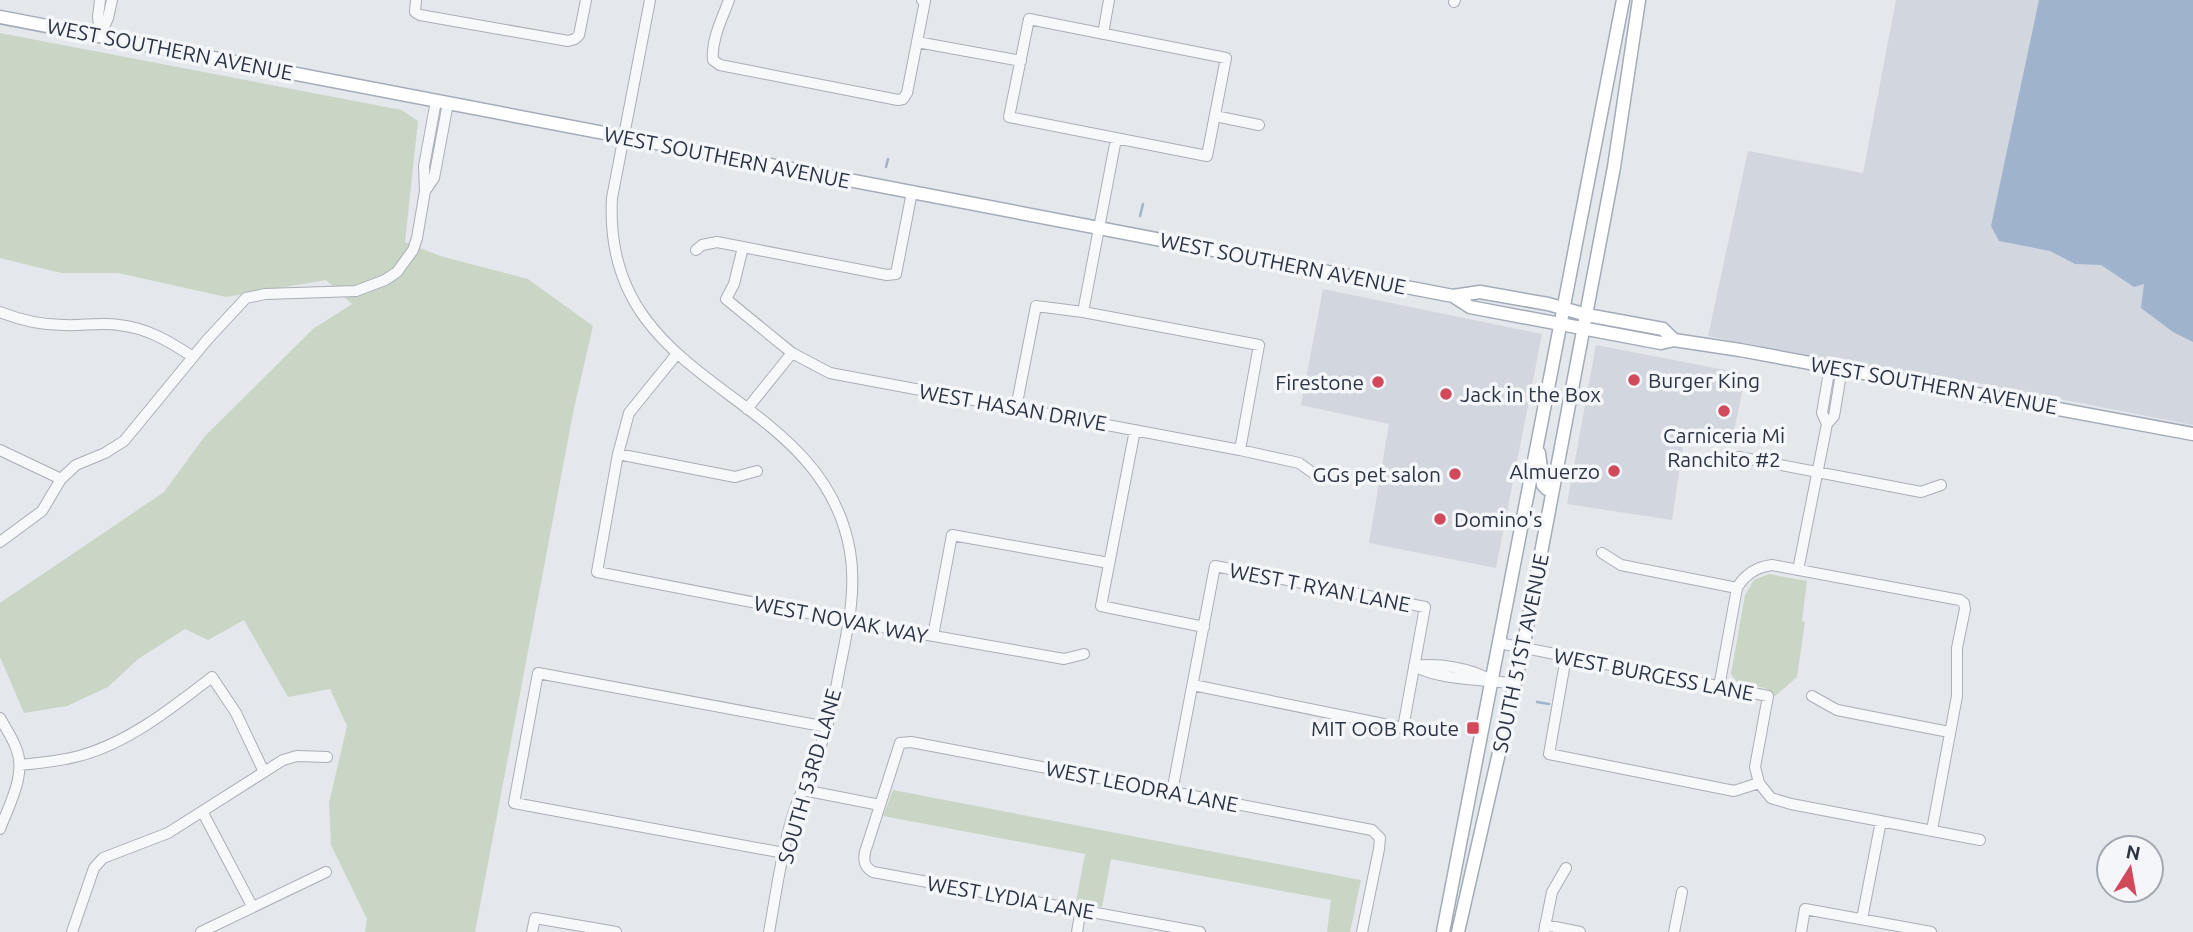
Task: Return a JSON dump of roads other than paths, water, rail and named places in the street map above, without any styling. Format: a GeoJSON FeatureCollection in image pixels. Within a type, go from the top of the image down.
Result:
{"type":"FeatureCollection","features":[{"type":"Feature","properties":{"kind":"main road","name":"SOUTH 51ST AVENUE"},"geometry":{"type":"LineString","coordinates":[[1443,932],[1623,0]]}},
{"type":"Feature","properties":{"kind":"main road","name":"SOUTH 51ST AVENUE"},"geometry":{"type":"LineString","coordinates":[[1458,932],[1523,648],[1614,167],[1639,0]]}},
{"type":"Feature","properties":{"kind":"main road","name":"WEST SOUTHERN AVENUE"},"geometry":{"type":"LineString","coordinates":[[0,16],[1453,296],[1480,292],[1662,329],[1674,340]]}},
{"type":"Feature","properties":{"kind":"main road"},"geometry":{"type":"LineString","coordinates":[[1613,55],[1629,58]]}},
{"type":"Feature","properties":{"kind":"main road","name":"WEST SOUTHERN AVENUE"},"geometry":{"type":"LineString","coordinates":[[1453,296],[1470,307],[1661,343],[1674,340],[1836,367],[2193,434]]}},
{"type":"Feature","properties":{"kind":"main road"},"geometry":{"type":"LineString","coordinates":[[1538,443],[1543,485],[1547,489],[1553,489]]}},
{"type":"Feature","properties":{"kind":"street"},"geometry":{"type":"LineString","coordinates":[[100,0],[100,36]]}},
{"type":"Feature","properties":{"kind":"street"},"geometry":{"type":"LineString","coordinates":[[100,36],[108,19],[112,0]]}},
{"type":"Feature","properties":{"kind":"street"},"geometry":{"type":"LineString","coordinates":[[415,0],[415,12],[420,15],[568,41],[579,35],[586,0]]}},
{"type":"Feature","properties":{"kind":"street","name":"SOUTH 53RD LANE"},"geometry":{"type":"LineString","coordinates":[[650,0],[623,136],[612,208],[617,257],[625,282],[642,315],[658,337],[676,355],[796,449],[821,479],[834,500],[844,525],[851,563],[849,621],[827,727],[793,816],[769,932]]}},
{"type":"Feature","properties":{"kind":"street"},"geometry":{"type":"LineString","coordinates":[[729,0],[712,52],[713,60],[720,65],[898,100],[903,99],[907,93],[924,0]]}},
{"type":"Feature","properties":{"kind":"street"},"geometry":{"type":"LineString","coordinates":[[1103,34],[1109,0]]}},
{"type":"Feature","properties":{"kind":"street"},"geometry":{"type":"LineString","coordinates":[[1029,19],[1103,34],[1226,58],[1207,156],[1009,117],[1029,19]]}},
{"type":"Feature","properties":{"kind":"street"},"geometry":{"type":"LineString","coordinates":[[917,42],[1021,61]]}},
{"type":"Feature","properties":{"kind":"street"},"geometry":{"type":"LineString","coordinates":[[0,542],[42,511],[61,478],[76,464],[105,453],[124,441],[241,303],[252,296],[356,291],[378,284],[397,272],[413,250],[425,191],[423,174],[426,151],[442,102]]}},
{"type":"Feature","properties":{"kind":"street"},"geometry":{"type":"LineString","coordinates":[[425,191],[434,178],[439,153],[442,102]]}},
{"type":"Feature","properties":{"kind":"street"},"geometry":{"type":"LineString","coordinates":[[1215,116],[1259,125]]}},
{"type":"Feature","properties":{"kind":"street"},"geometry":{"type":"LineString","coordinates":[[1083,312],[1116,139]]}},
{"type":"Feature","properties":{"kind":"street"},"geometry":{"type":"LineString","coordinates":[[426,151],[439,153]]}},
{"type":"Feature","properties":{"kind":"street"},"geometry":{"type":"LineString","coordinates":[[696,250],[702,245],[717,242],[887,275],[896,274],[912,192]]}},
{"type":"Feature","properties":{"kind":"street","name":"WEST HASAN DRIVE"},"geometry":{"type":"LineString","coordinates":[[743,247],[734,284],[726,299],[792,353],[830,373],[1240,450],[1299,463],[1317,476]]}},
{"type":"Feature","properties":{"kind":"street"},"geometry":{"type":"LineString","coordinates":[[1016,408],[1036,306],[1083,312],[1259,345],[1240,450]]}},
{"type":"Feature","properties":{"kind":"street"},"geometry":{"type":"LineString","coordinates":[[0,312],[42,323],[99,323],[134,328],[160,336],[193,357]]}},
{"type":"Feature","properties":{"kind":"street"},"geometry":{"type":"LineString","coordinates":[[747,409],[792,353]]}},
{"type":"Feature","properties":{"kind":"street"},"geometry":{"type":"LineString","coordinates":[[676,355],[629,413],[618,454],[735,477],[757,471]]}},
{"type":"Feature","properties":{"kind":"street"},"geometry":{"type":"LineString","coordinates":[[1798,570],[1827,424],[1834,416],[1836,367]]}},
{"type":"Feature","properties":{"kind":"street"},"geometry":{"type":"LineString","coordinates":[[1135,430],[1101,606],[1204,627],[1172,792]]}},
{"type":"Feature","properties":{"kind":"street"},"geometry":{"type":"LineString","coordinates":[[0,450],[61,478]]}},
{"type":"Feature","properties":{"kind":"street","name":"WEST NOVAK WAY"},"geometry":{"type":"LineString","coordinates":[[618,454],[597,572],[1064,659],[1084,654]]}},
{"type":"Feature","properties":{"kind":"street"},"geometry":{"type":"LineString","coordinates":[[1715,464],[1739,457],[1922,492],[1941,485]]}},
{"type":"Feature","properties":{"kind":"street"},"geometry":{"type":"LineString","coordinates":[[933,636],[952,535],[959,534],[1109,563]]}},
{"type":"Feature","properties":{"kind":"street"},"geometry":{"type":"LineString","coordinates":[[1602,553],[1621,565],[1737,588]]}},
{"type":"Feature","properties":{"kind":"street","name":"WEST T RYAN LANE"},"geometry":{"type":"LineString","coordinates":[[1204,627],[1215,566],[1425,607],[1414,666]]}},
{"type":"Feature","properties":{"kind":"street"},"geometry":{"type":"LineString","coordinates":[[1719,687],[1737,588],[1745,576],[1765,566],[1957,599],[1964,603],[1958,649],[1957,695],[1932,830]]}},
{"type":"Feature","properties":{"kind":"street","name":"WEST BURGESS LANE"},"geometry":{"type":"LineString","coordinates":[[1499,643],[1768,696],[1755,767],[1759,783]]}},
{"type":"Feature","properties":{"kind":"street"},"geometry":{"type":"LineString","coordinates":[[1566,657],[1549,754],[1734,791],[1759,783],[1771,797],[1791,804],[1980,840]]}},
{"type":"Feature","properties":{"kind":"street"},"geometry":{"type":"LineString","coordinates":[[1193,685],[1403,727],[1414,666],[1426,672],[1462,679],[1514,684]]}},
{"type":"Feature","properties":{"kind":"street"},"geometry":{"type":"LineString","coordinates":[[784,853],[514,803],[538,673],[827,727]]}},
{"type":"Feature","properties":{"kind":"street"},"geometry":{"type":"LineString","coordinates":[[20,765],[59,761],[105,747],[148,723],[212,677],[236,713],[264,772]]}},
{"type":"Feature","properties":{"kind":"street"},"geometry":{"type":"LineString","coordinates":[[1812,696],[1837,710],[1949,732]]}},
{"type":"Feature","properties":{"kind":"street"},"geometry":{"type":"LineString","coordinates":[[0,718],[17,748],[20,765],[15,790],[0,829]]}},
{"type":"Feature","properties":{"kind":"street","name":"WEST LEODRA LANE"},"geometry":{"type":"LineString","coordinates":[[880,805],[900,743],[911,742],[1371,830],[1380,838],[1362,932]]}},
{"type":"Feature","properties":{"kind":"street"},"geometry":{"type":"LineString","coordinates":[[72,932],[94,868],[103,858],[169,833],[283,761],[297,757],[327,757]]}},
{"type":"Feature","properties":{"kind":"street"},"geometry":{"type":"LineString","coordinates":[[803,790],[880,805]]}},
{"type":"Feature","properties":{"kind":"street","name":"WEST LYDIA LANE"},"geometry":{"type":"LineString","coordinates":[[880,805],[865,852],[865,865],[873,872],[1200,932]]}},
{"type":"Feature","properties":{"kind":"street"},"geometry":{"type":"LineString","coordinates":[[202,814],[252,906]]}},
{"type":"Feature","properties":{"kind":"street"},"geometry":{"type":"LineString","coordinates":[[1862,919],[1881,821]]}},
{"type":"Feature","properties":{"kind":"street"},"geometry":{"type":"LineString","coordinates":[[1566,868],[1552,892],[1545,929],[1580,932]]}},
{"type":"Feature","properties":{"kind":"street"},"geometry":{"type":"LineString","coordinates":[[201,932],[326,872]]}},
{"type":"Feature","properties":{"kind":"street"},"geometry":{"type":"LineString","coordinates":[[1674,932],[1682,892]]}},
{"type":"Feature","properties":{"kind":"street"},"geometry":{"type":"LineString","coordinates":[[1077,932],[1081,909]]}},
{"type":"Feature","properties":{"kind":"street"},"geometry":{"type":"LineString","coordinates":[[1801,932],[1805,909],[1931,932]]}},
{"type":"Feature","properties":{"kind":"street"},"geometry":{"type":"LineString","coordinates":[[532,932],[535,918],[616,932]]}},
{"type":"Feature","properties":{"kind":"water"},"geometry":{"type":"Polygon","coordinates":[[[2039,0],[2193,0],[2193,342],[2173,332],[2141,308],[2144,284],[2134,287],[2101,265],[2075,264],[2050,251],[1999,241],[1991,226],[2039,0]]]}},
{"type":"Feature","properties":{"kind":"waterway"},"geometry":{"type":"LineString","coordinates":[[886,167],[888,159]]}},
{"type":"Feature","properties":{"kind":"waterway"},"geometry":{"type":"LineString","coordinates":[[1140,216],[1143,204]]}},
{"type":"Feature","properties":{"kind":"waterway"},"geometry":{"type":"LineString","coordinates":[[1537,702],[1549,704]]}},
{"type":"Feature","properties":{"kind":"place","name":"Burger King"},"geometry":{"type":"Point","coordinates":[1634,380]}},
{"type":"Feature","properties":{"kind":"place","name":"Firestone"},"geometry":{"type":"Point","coordinates":[1378,382]}},
{"type":"Feature","properties":{"kind":"place","name":"Jack in the Box"},"geometry":{"type":"Point","coordinates":[1446,394]}},
{"type":"Feature","properties":{"kind":"place","name":"Carniceria Mi Ranchito #2"},"geometry":{"type":"Point","coordinates":[1724,411]}},
{"type":"Feature","properties":{"kind":"place","name":"Almuerzo"},"geometry":{"type":"Point","coordinates":[1614,471]}},
{"type":"Feature","properties":{"kind":"place","name":"GGs pet salon"},"geometry":{"type":"Point","coordinates":[1455,474]}},
{"type":"Feature","properties":{"kind":"place","name":"Domino's"},"geometry":{"type":"Point","coordinates":[1440,519]}},
{"type":"Feature","properties":{"kind":"place","name":"MIT OOB Route"},"geometry":{"type":"Point","coordinates":[1473,728]}}]}
